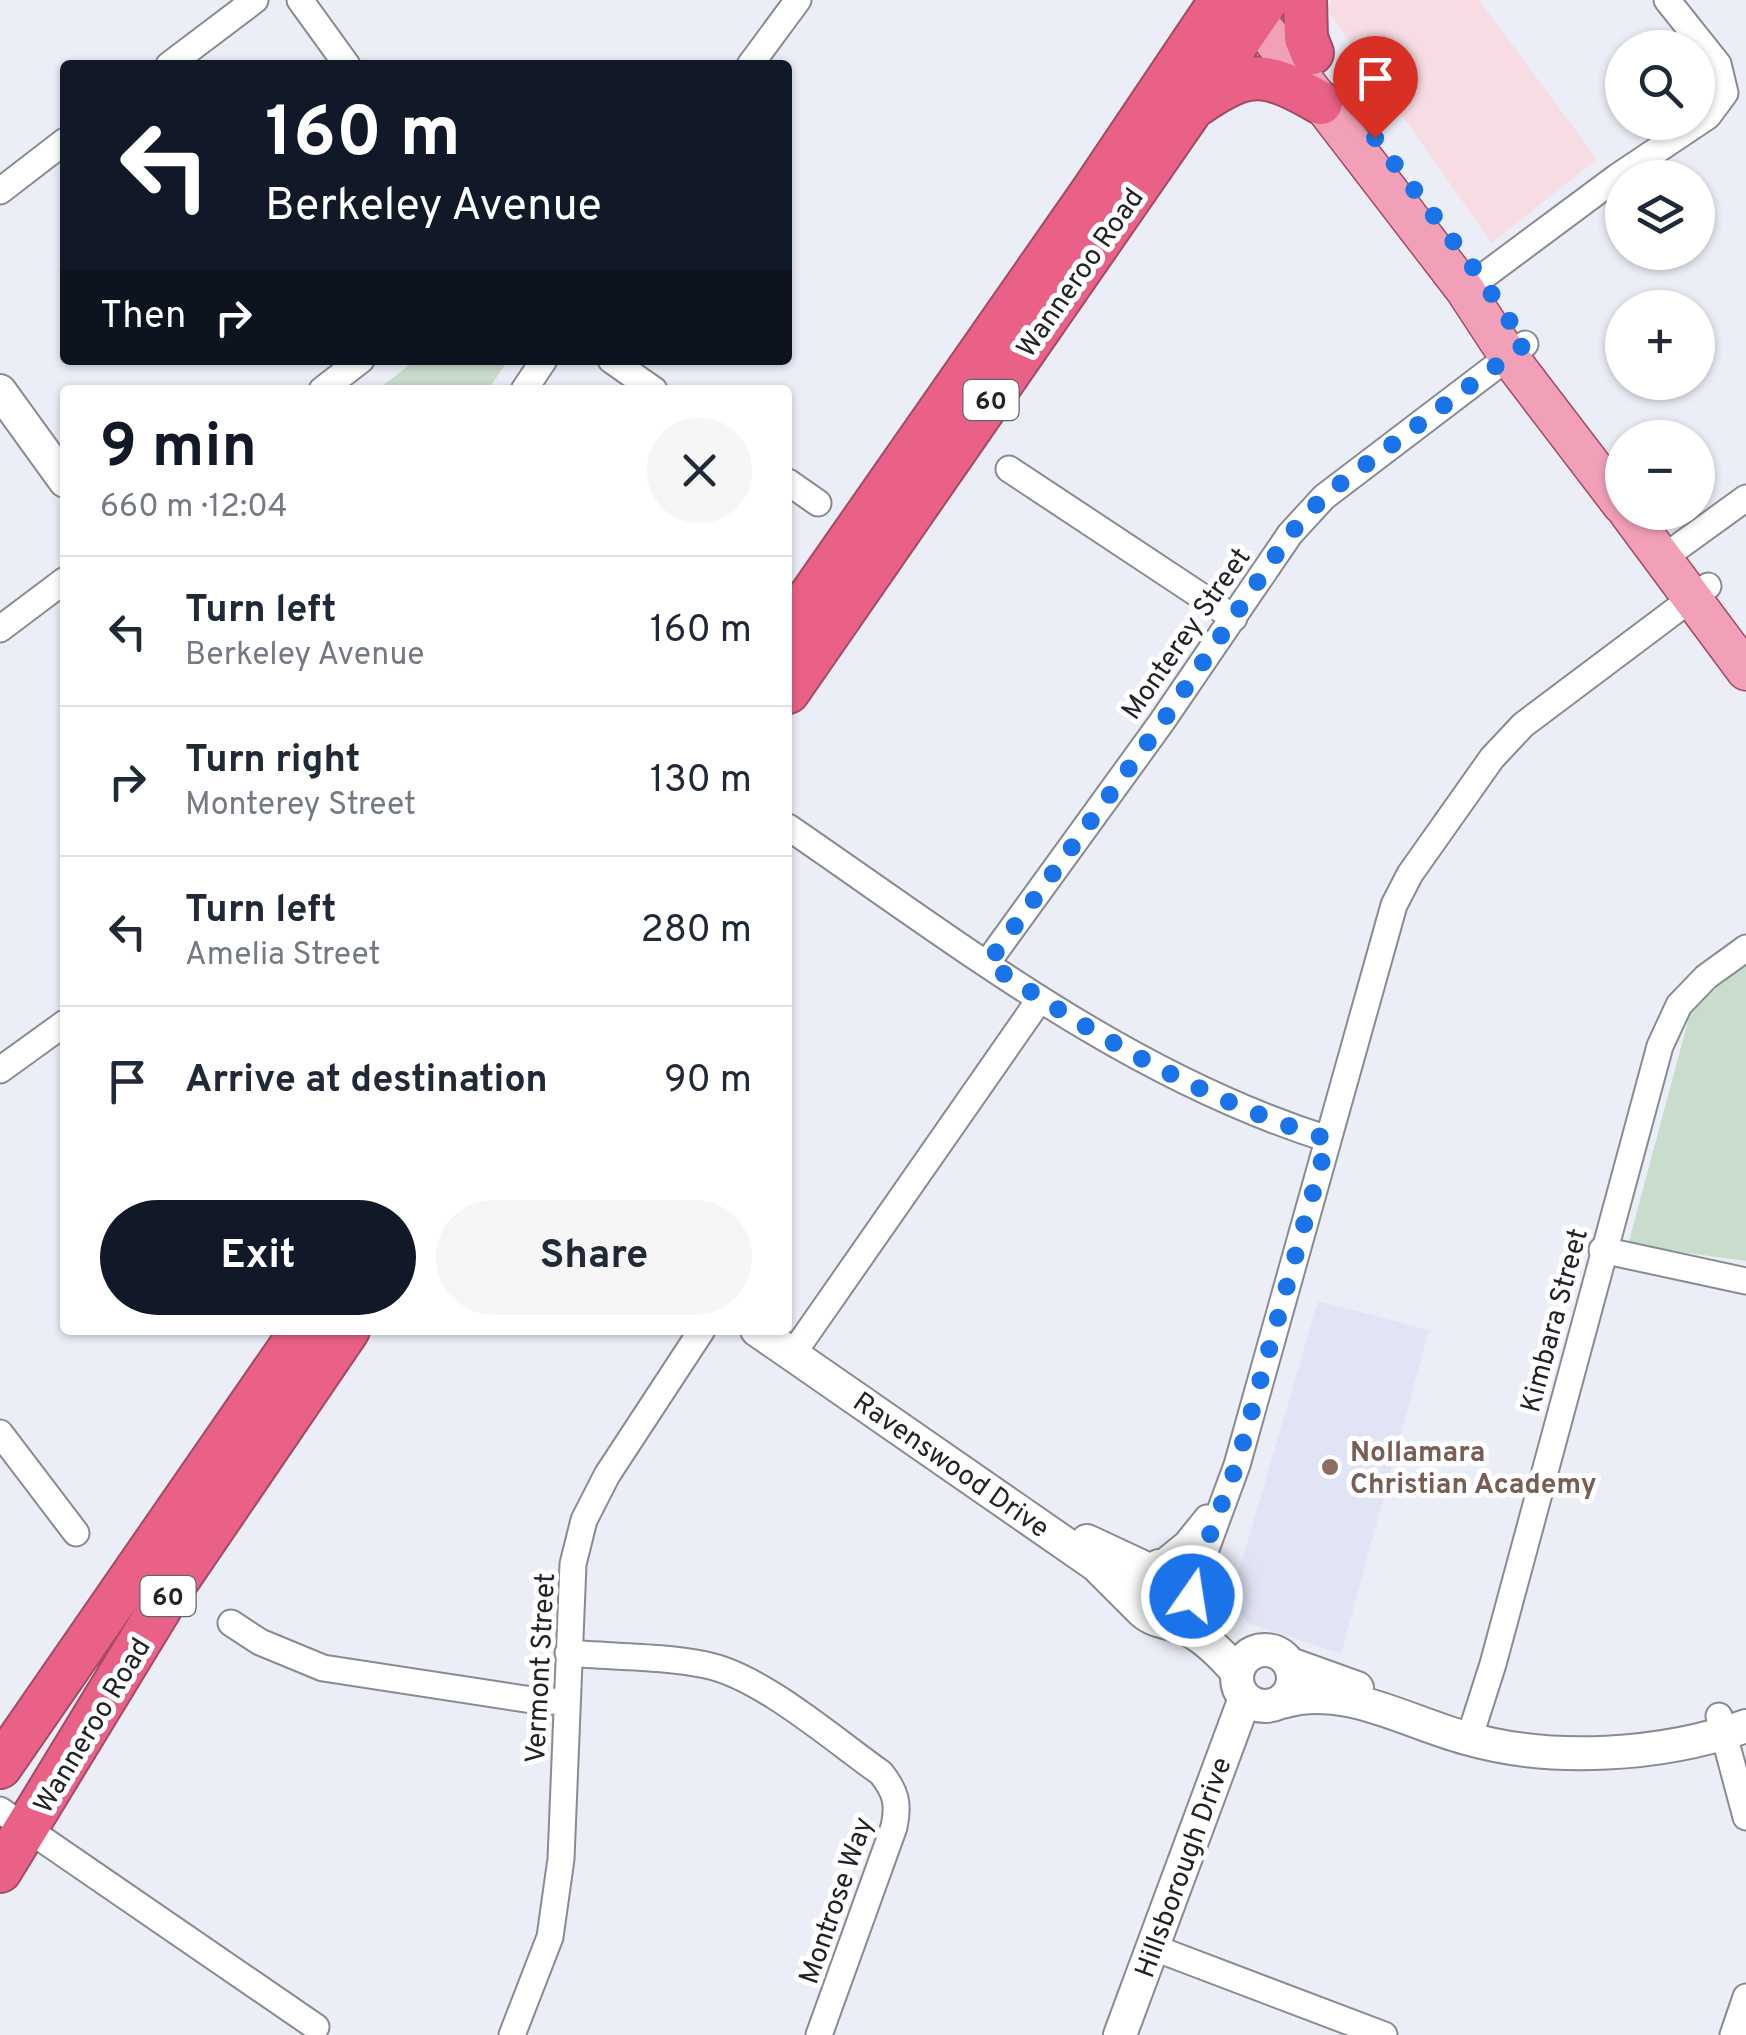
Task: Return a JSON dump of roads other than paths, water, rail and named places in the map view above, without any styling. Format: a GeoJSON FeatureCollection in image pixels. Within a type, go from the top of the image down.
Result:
{"type":"FeatureCollection","features":[{"type":"Feature","properties":{"kind":"highway"},"geometry":{"type":"LineString","coordinates":[[1305,0],[1306,38],[1312,53]]}},
{"type":"Feature","properties":{"kind":"highway","name":"Wanneroo Road"},"geometry":{"type":"LineString","coordinates":[[792,686],[1193,107],[1251,3]]}},
{"type":"Feature","properties":{"kind":"highway","name":"Wanneroo Road"},"geometry":{"type":"LineString","coordinates":[[792,622],[1092,192],[1251,3]]}},
{"type":"Feature","properties":{"kind":"highway"},"geometry":{"type":"LineString","coordinates":[[1193,107],[1222,87],[1254,78],[1286,82],[1320,103]]}},
{"type":"Feature","properties":{"kind":"highway","name":"Wanneroo Road"},"geometry":{"type":"LineString","coordinates":[[0,1767],[299,1335]]}},
{"type":"Feature","properties":{"kind":"highway","name":"Wanneroo Road"},"geometry":{"type":"LineString","coordinates":[[0,1871],[14,1820],[345,1335]]}},
{"type":"Feature","properties":{"kind":"main road"},"geometry":{"type":"LineString","coordinates":[[1251,3],[1312,53],[1605,480]]}},
{"type":"Feature","properties":{"kind":"main road"},"geometry":{"type":"LineString","coordinates":[[1251,3],[1320,103],[1473,284]]}},
{"type":"Feature","properties":{"kind":"main road"},"geometry":{"type":"LineString","coordinates":[[1517,350],[1605,453]]}},
{"type":"Feature","properties":{"kind":"main road"},"geometry":{"type":"LineString","coordinates":[[1647,530],[1671,552],[1700,591],[1746,671]]}},
{"type":"Feature","properties":{"kind":"main road"},"geometry":{"type":"LineString","coordinates":[[1661,530],[1671,552]]}},
{"type":"Feature","properties":{"kind":"main road"},"geometry":{"type":"LineString","coordinates":[[1700,591],[1746,637]]}},
{"type":"Feature","properties":{"kind":"street"},"geometry":{"type":"LineString","coordinates":[[176,60],[254,0]]}},
{"type":"Feature","properties":{"kind":"street"},"geometry":{"type":"LineString","coordinates":[[300,0],[343,60]]}},
{"type":"Feature","properties":{"kind":"street"},"geometry":{"type":"LineString","coordinates":[[754,60],[798,0]]}},
{"type":"Feature","properties":{"kind":"street"},"geometry":{"type":"LineString","coordinates":[[1473,284],[1617,177],[1708,116],[1725,93],[1718,64],[1667,0]]}},
{"type":"Feature","properties":{"kind":"street"},"geometry":{"type":"LineString","coordinates":[[0,191],[60,145]]}},
{"type":"Feature","properties":{"kind":"street","name":"Monterey Street"},"geometry":{"type":"LineString","coordinates":[[988,963],[1290,534],[1324,496],[1517,350]]}},
{"type":"Feature","properties":{"kind":"street"},"geometry":{"type":"LineString","coordinates":[[328,385],[354,365]]}},
{"type":"Feature","properties":{"kind":"street"},"geometry":{"type":"LineString","coordinates":[[618,365],[647,385]]}},
{"type":"Feature","properties":{"kind":"street"},"geometry":{"type":"LineString","coordinates":[[0,391],[60,474]]}},
{"type":"Feature","properties":{"kind":"street"},"geometry":{"type":"LineString","coordinates":[[1010,470],[1234,618]]}},
{"type":"Feature","properties":{"kind":"street"},"geometry":{"type":"LineString","coordinates":[[792,485],[818,504]]}},
{"type":"Feature","properties":{"kind":"street"},"geometry":{"type":"LineString","coordinates":[[1671,552],[1746,498]]}},
{"type":"Feature","properties":{"kind":"street"},"geometry":{"type":"LineString","coordinates":[[0,629],[60,584]]}},
{"type":"Feature","properties":{"kind":"street"},"geometry":{"type":"LineString","coordinates":[[1222,1498],[1186,1544],[1136,1587],[1154,1615],[1185,1614],[1222,1498],[1237,1464],[1394,905],[1410,874],[1492,758],[1524,725],[1700,591]]}},
{"type":"Feature","properties":{"kind":"street"},"geometry":{"type":"LineString","coordinates":[[792,831],[1040,999],[1136,1058],[1291,1128],[1328,1139]]}},
{"type":"Feature","properties":{"kind":"street","name":"Kimbara Street"},"geometry":{"type":"LineString","coordinates":[[1471,1733],[1660,1046],[1679,1005],[1706,977],[1746,948]]}},
{"type":"Feature","properties":{"kind":"street"},"geometry":{"type":"LineString","coordinates":[[792,1343],[1040,999]]}},
{"type":"Feature","properties":{"kind":"street"},"geometry":{"type":"LineString","coordinates":[[0,1070],[60,1026]]}},
{"type":"Feature","properties":{"kind":"street"},"geometry":{"type":"LineString","coordinates":[[1602,1250],[1746,1281]]}},
{"type":"Feature","properties":{"kind":"street","name":"Vermont Street"},"geometry":{"type":"LineString","coordinates":[[512,2035],[550,1937],[557,1898],[562,1859],[573,1564],[584,1520],[607,1475],[699,1335]]}},
{"type":"Feature","properties":{"kind":"street","name":"Ravenswood Drive"},"geometry":{"type":"LineString","coordinates":[[792,1343],[1090,1542],[1154,1568]]}},
{"type":"Feature","properties":{"kind":"street","name":"Ravenswood Drive"},"geometry":{"type":"LineString","coordinates":[[792,1343],[1096,1564],[1154,1615],[1203,1638],[1259,1695]]}},
{"type":"Feature","properties":{"kind":"street"},"geometry":{"type":"LineString","coordinates":[[0,1432],[76,1533]]}},
{"type":"Feature","properties":{"kind":"street"},"geometry":{"type":"LineString","coordinates":[[1154,1568],[1180,1570],[1221,1629],[1278,1657],[1471,1733]]}},
{"type":"Feature","properties":{"kind":"street"},"geometry":{"type":"LineString","coordinates":[[231,1623],[260,1642],[323,1668],[566,1702]]}},
{"type":"Feature","properties":{"kind":"street","name":"Montrose Way"},"geometry":{"type":"LineString","coordinates":[[568,1652],[706,1665],[735,1674],[881,1774],[894,1790],[898,1811],[894,1827],[819,2035]]}},
{"type":"Feature","properties":{"kind":"street"},"geometry":{"type":"LineString","coordinates":[[1278,1657],[1250,1654],[1259,1695],[1346,1698],[1471,1733],[1592,1738],[1734,1721],[1746,1817]]}},
{"type":"Feature","properties":{"kind":"street","name":"Hillsborough Drive"},"geometry":{"type":"LineString","coordinates":[[1120,2035],[1160,1950],[1259,1695],[1293,1684],[1278,1657]]}},
{"type":"Feature","properties":{"kind":"street"},"geometry":{"type":"LineString","coordinates":[[14,1820],[316,2027]]}},
{"type":"Feature","properties":{"kind":"street"},"geometry":{"type":"LineString","coordinates":[[1160,1950],[1384,2035]]}},
{"type":"Feature","properties":{"kind":"street","name":"Hillsborough Drive"},"geometry":{"type":"LineString","coordinates":[[1138,2035],[1160,1950]]}},
{"type":"Feature","properties":{"kind":"street"},"geometry":{"type":"LineString","coordinates":[[1732,2035],[1746,1997]]}},
{"type":"Feature","properties":{"kind":"place","name":"Nollamara Christian Academy"},"geometry":{"type":"Point","coordinates":[1330,1467]}}]}
